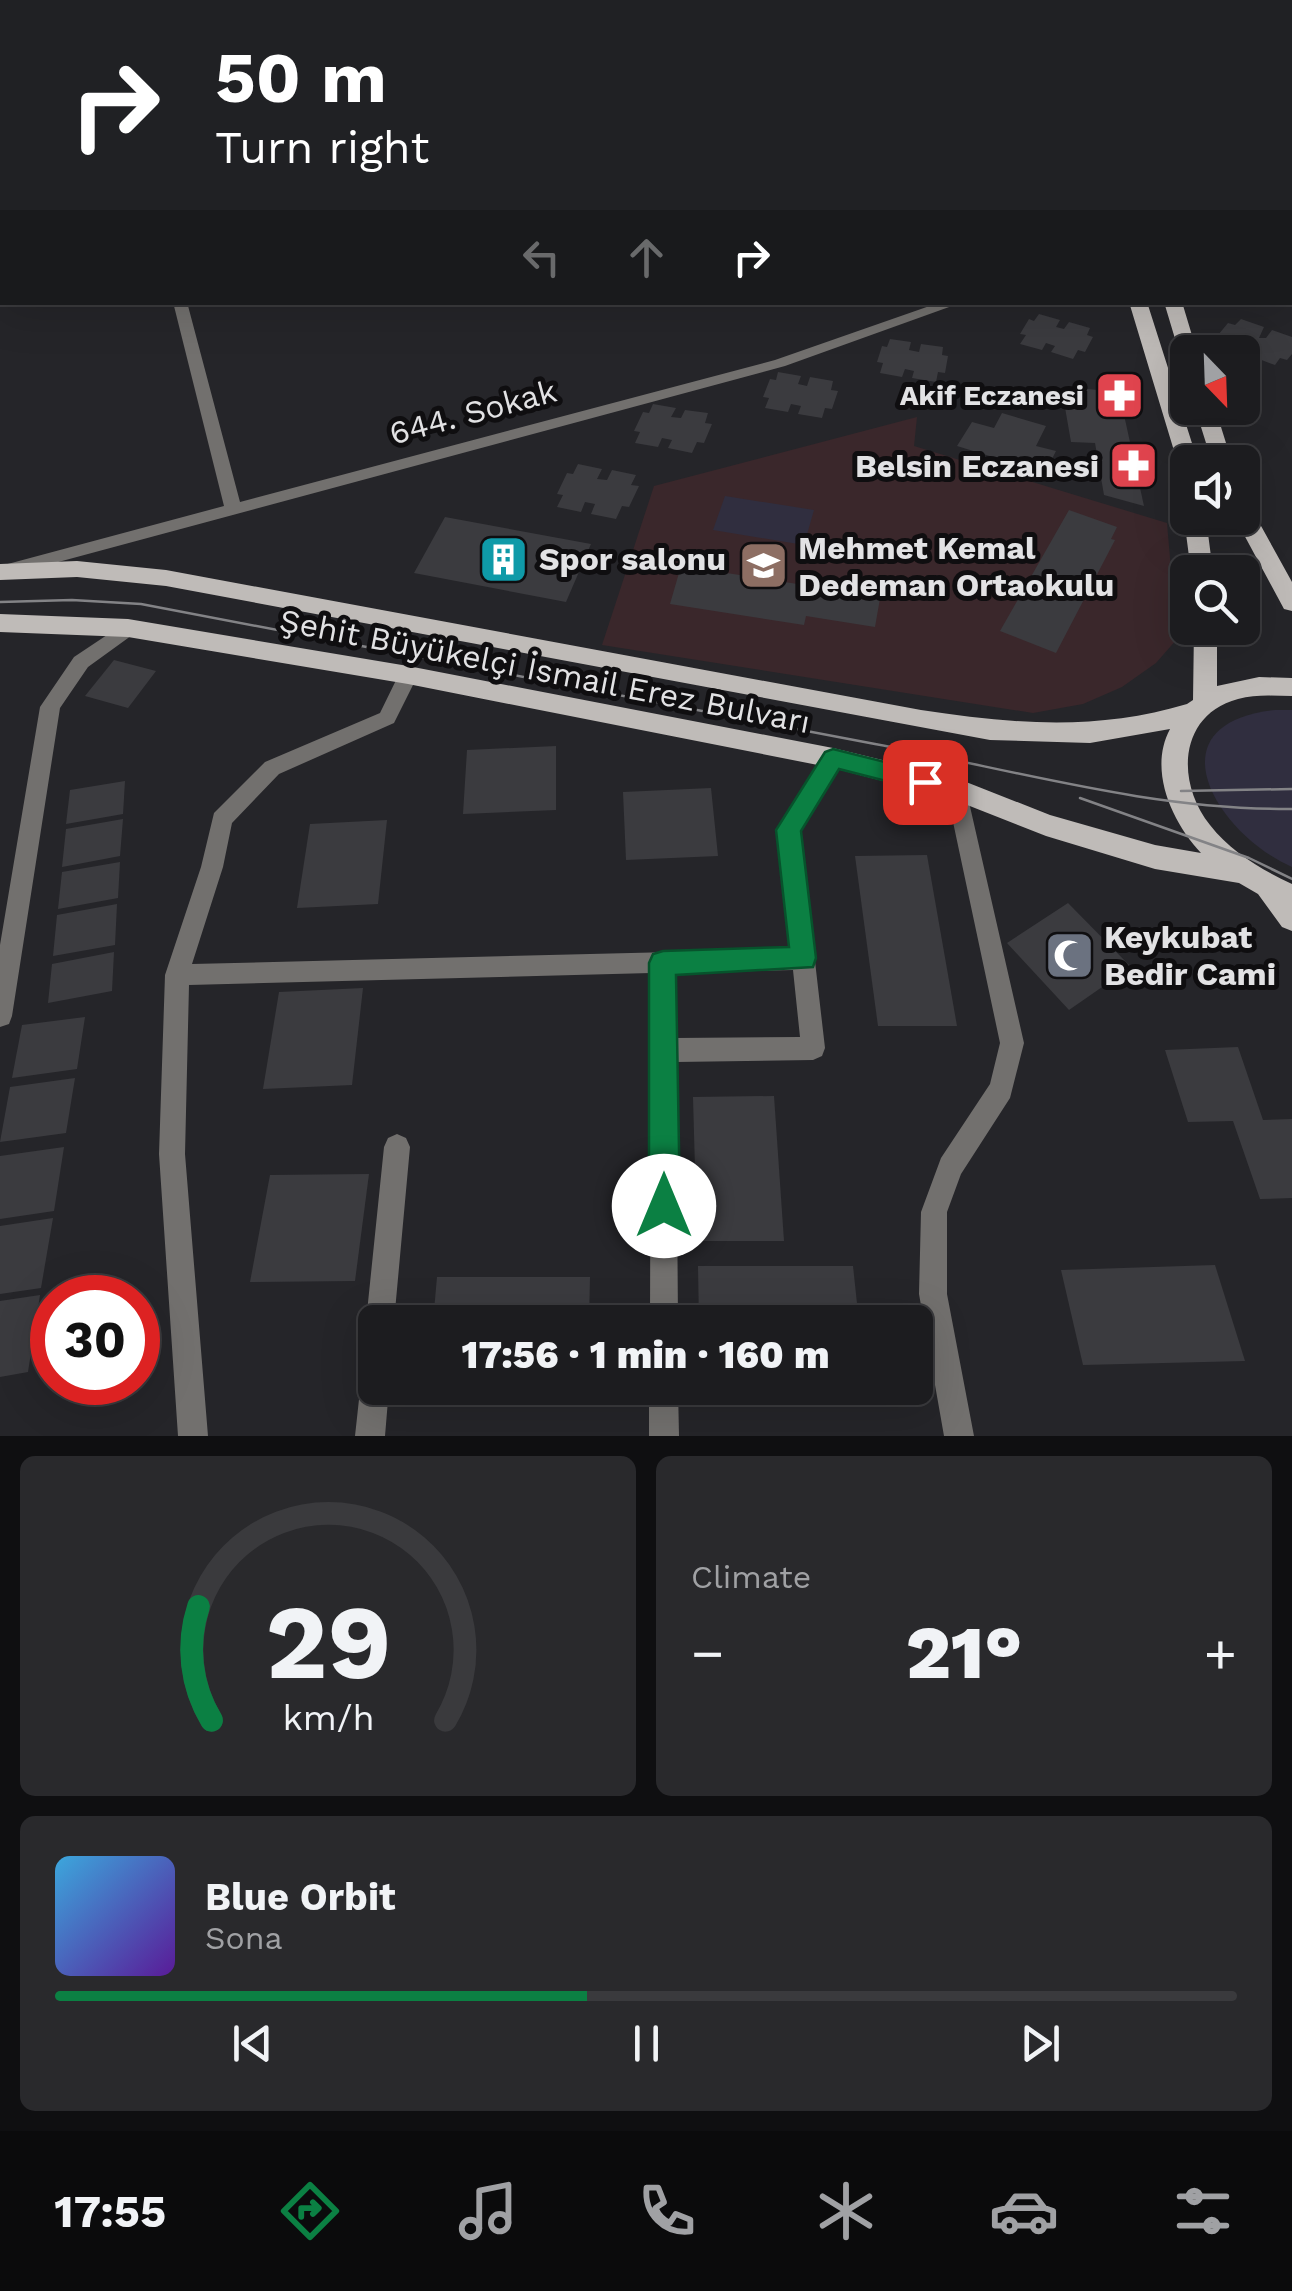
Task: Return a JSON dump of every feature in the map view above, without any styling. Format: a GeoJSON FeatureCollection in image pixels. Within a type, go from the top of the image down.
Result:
{"type":"FeatureCollection","features":[{"type":"Feature","properties":{"kind":"main road"},"geometry":{"type":"LineString","coordinates":[[1139,305],[1182,445]]}},
{"type":"Feature","properties":{"kind":"main road"},"geometry":{"type":"LineString","coordinates":[[1174,305],[1183,335]]}},
{"type":"Feature","properties":{"kind":"main road"},"geometry":{"type":"LineString","coordinates":[[1255,535],[1292,603]]}},
{"type":"Feature","properties":{"kind":"main road","name":"Şehit Büyükelçi İsmail Erez Bulvarı"},"geometry":{"type":"LineString","coordinates":[[1,571],[77,569],[166,578],[921,720],[1022,735],[1112,734],[1198,707],[1241,688],[1292,687]]}},
{"type":"Feature","properties":{"kind":"main road","name":"Şehit Büyükelçi İsmail Erez Bulvarı"},"geometry":{"type":"LineString","coordinates":[[0,623],[128,628],[408,675],[833,758],[956,789],[1046,825],[1268,885]]}},
{"type":"Feature","properties":{"kind":"main road"},"geometry":{"type":"LineString","coordinates":[[1204,645],[1198,707],[1174,742],[1173,778],[1194,824],[1268,885],[1292,918]]}},
{"type":"Feature","properties":{"kind":"street"},"geometry":{"type":"LineString","coordinates":[[181,305],[232,508]]}},
{"type":"Feature","properties":{"kind":"street","name":"644. Sokak"},"geometry":{"type":"LineString","coordinates":[[1,571],[780,362],[947,305]]}},
{"type":"Feature","properties":{"kind":"street"},"geometry":{"type":"LineString","coordinates":[[1,1009],[50,706],[81,662],[128,628]]}},
{"type":"Feature","properties":{"kind":"street"},"geometry":{"type":"LineString","coordinates":[[193,1436],[172,1154],[177,975],[212,867],[222,819],[272,768],[387,718],[408,675]]}},
{"type":"Feature","properties":{"kind":"street"},"geometry":{"type":"LineString","coordinates":[[665,1050],[813,1048],[788,830],[833,758]]}},
{"type":"Feature","properties":{"kind":"street"},"geometry":{"type":"LineString","coordinates":[[956,789],[1012,1043],[1001,1089],[955,1158],[934,1212],[930,1266],[933,1294],[959,1436]]}},
{"type":"Feature","properties":{"kind":"street"},"geometry":{"type":"LineString","coordinates":[[177,975],[803,958]]}},
{"type":"Feature","properties":{"kind":"street"},"geometry":{"type":"LineString","coordinates":[[663,963],[664,1305]]}},
{"type":"Feature","properties":{"kind":"street"},"geometry":{"type":"LineString","coordinates":[[382,1305],[397,1146]]}},
{"type":"Feature","properties":{"kind":"street"},"geometry":{"type":"LineString","coordinates":[[370,1436],[373,1405]]}},
{"type":"Feature","properties":{"kind":"street"},"geometry":{"type":"LineString","coordinates":[[664,1405],[664,1436]]}},
{"type":"Feature","properties":{"kind":"shaded area"},"geometry":{"type":"Polygon","coordinates":[[[917,417],[914,446],[1167,523],[1172,645],[1156,663],[1122,687],[1083,704],[1033,713],[602,645],[654,486],[917,417]]]}},
{"type":"Feature","properties":{"kind":"shaded area"},"geometry":{"type":"Polygon","coordinates":[[[725,496],[814,510],[804,545],[713,530],[725,496]]]}},
{"type":"Feature","properties":{"kind":"shaded area"},"geometry":{"type":"Polygon","coordinates":[[[1292,710],[1292,867],[1240,831],[1220,807],[1208,781],[1205,757],[1214,736],[1236,719],[1292,710]]]}},
{"type":"Feature","properties":{"kind":"building"},"geometry":{"type":"Polygon","coordinates":[[[1039,314],[1060,320],[1056,327],[1064,329],[1069,322],[1090,328],[1087,335],[1093,337],[1085,352],[1078,350],[1073,359],[1051,352],[1055,346],[1046,343],[1042,350],[1020,344],[1026,335],[1020,334],[1029,319],[1034,321],[1039,314]]]}},
{"type":"Feature","properties":{"kind":"building"},"geometry":{"type":"Polygon","coordinates":[[[1241,319],[1264,327],[1260,336],[1218,335],[1228,323],[1235,325],[1241,319]]]}},
{"type":"Feature","properties":{"kind":"building"},"geometry":{"type":"Polygon","coordinates":[[[1272,330],[1292,337],[1292,354],[1287,360],[1280,358],[1275,365],[1260,359],[1260,338],[1266,338],[1272,330]]]}},
{"type":"Feature","properties":{"kind":"building"},"geometry":{"type":"Polygon","coordinates":[[[890,339],[911,342],[909,350],[919,352],[921,344],[943,347],[942,355],[948,356],[945,373],[938,372],[936,382],[912,378],[914,371],[905,369],[902,377],[880,373],[883,363],[877,362],[882,346],[887,347],[890,339]]]}},
{"type":"Feature","properties":{"kind":"building"},"geometry":{"type":"Polygon","coordinates":[[[778,372],[801,376],[798,384],[807,386],[810,377],[833,381],[831,390],[838,391],[832,409],[825,408],[822,418],[798,414],[801,406],[791,404],[788,412],[765,408],[769,398],[763,397],[770,379],[776,380],[778,372]]]}},
{"type":"Feature","properties":{"kind":"building"},"geometry":{"type":"Polygon","coordinates":[[[1087,389],[1119,392],[1144,506],[1104,495],[1095,443],[1071,442],[1063,396],[1087,389]]]}},
{"type":"Feature","properties":{"kind":"building"},"geometry":{"type":"Polygon","coordinates":[[[653,404],[676,408],[671,417],[681,418],[685,410],[708,413],[705,423],[712,424],[704,443],[697,442],[692,453],[668,448],[672,440],[662,438],[658,447],[635,443],[640,432],[634,431],[643,412],[649,413],[653,404]]]}},
{"type":"Feature","properties":{"kind":"building"},"geometry":{"type":"Polygon","coordinates":[[[1002,413],[1046,426],[1036,446],[1056,451],[1045,473],[957,446],[972,422],[994,428],[1002,413]]]}},
{"type":"Feature","properties":{"kind":"building"},"geometry":{"type":"Polygon","coordinates":[[[578,464],[602,469],[597,479],[607,480],[612,470],[636,475],[631,485],[639,486],[629,507],[622,506],[616,519],[591,514],[595,504],[585,502],[581,512],[557,507],[563,495],[557,494],[567,473],[573,474],[578,464]]]}},
{"type":"Feature","properties":{"kind":"building"},"geometry":{"type":"Polygon","coordinates":[[[1069,510],[1117,527],[1111,539],[1115,540],[1056,653],[1000,631],[1069,510]]]}},
{"type":"Feature","properties":{"kind":"building","name":"Spor salonu"},"geometry":{"type":"Polygon","coordinates":[[[445,517],[591,544],[566,602],[414,573],[445,517]]]}},
{"type":"Feature","properties":{"kind":"building"},"geometry":{"type":"Polygon","coordinates":[[[681,566],[804,585],[806,575],[882,587],[875,627],[806,616],[804,625],[670,604],[681,566]]]}},
{"type":"Feature","properties":{"kind":"building"},"geometry":{"type":"Polygon","coordinates":[[[114,660],[156,671],[128,708],[85,696],[114,660]]]}},
{"type":"Feature","properties":{"kind":"building"},"geometry":{"type":"Polygon","coordinates":[[[556,746],[556,810],[463,814],[467,750],[556,746]]]}},
{"type":"Feature","properties":{"kind":"building"},"geometry":{"type":"Polygon","coordinates":[[[125,781],[123,814],[66,824],[70,790],[125,781]]]}},
{"type":"Feature","properties":{"kind":"building"},"geometry":{"type":"Polygon","coordinates":[[[711,788],[718,856],[626,860],[623,792],[711,788]]]}},
{"type":"Feature","properties":{"kind":"building"},"geometry":{"type":"Polygon","coordinates":[[[123,819],[120,856],[62,867],[66,829],[123,819]]]}},
{"type":"Feature","properties":{"kind":"building"},"geometry":{"type":"Polygon","coordinates":[[[387,820],[378,904],[297,908],[310,824],[387,820]]]}},
{"type":"Feature","properties":{"kind":"building"},"geometry":{"type":"Polygon","coordinates":[[[927,855],[957,1026],[878,1026],[855,856],[927,855]]]}},
{"type":"Feature","properties":{"kind":"building"},"geometry":{"type":"Polygon","coordinates":[[[120,862],[118,898],[58,909],[62,872],[120,862]]]}},
{"type":"Feature","properties":{"kind":"building","name":"Keykubat Bedir Cami"},"geometry":{"type":"Polygon","coordinates":[[[1068,903],[1131,967],[1069,1010],[1007,943],[1068,903]]]}},
{"type":"Feature","properties":{"kind":"building"},"geometry":{"type":"Polygon","coordinates":[[[117,904],[115,945],[53,956],[57,915],[117,904]]]}},
{"type":"Feature","properties":{"kind":"building"},"geometry":{"type":"Polygon","coordinates":[[[114,952],[112,991],[48,1003],[52,964],[114,952]]]}},
{"type":"Feature","properties":{"kind":"building"},"geometry":{"type":"Polygon","coordinates":[[[363,988],[352,1085],[263,1089],[279,992],[363,988]]]}},
{"type":"Feature","properties":{"kind":"building"},"geometry":{"type":"Polygon","coordinates":[[[85,1017],[77,1069],[12,1078],[22,1025],[85,1017]]]}},
{"type":"Feature","properties":{"kind":"building"},"geometry":{"type":"Polygon","coordinates":[[[1238,1047],[1263,1120],[1292,1119],[1292,1198],[1260,1199],[1233,1121],[1188,1122],[1165,1050],[1238,1047]]]}},
{"type":"Feature","properties":{"kind":"building"},"geometry":{"type":"Polygon","coordinates":[[[75,1078],[66,1133],[0,1142],[10,1087],[75,1078]]]}},
{"type":"Feature","properties":{"kind":"building"},"geometry":{"type":"Polygon","coordinates":[[[774,1096],[784,1241],[697,1241],[693,1097],[774,1096]]]}},
{"type":"Feature","properties":{"kind":"building"},"geometry":{"type":"Polygon","coordinates":[[[64,1147],[54,1211],[0,1219],[0,1156],[64,1147]]]}},
{"type":"Feature","properties":{"kind":"building"},"geometry":{"type":"Polygon","coordinates":[[[369,1174],[355,1281],[250,1282],[270,1175],[369,1174]]]}},
{"type":"Feature","properties":{"kind":"building"},"geometry":{"type":"Polygon","coordinates":[[[53,1218],[43,1275],[30,1275],[30,1290],[0,1294],[0,1226],[53,1218]]]}},
{"type":"Feature","properties":{"kind":"building"},"geometry":{"type":"Polygon","coordinates":[[[1215,1265],[1245,1361],[1083,1365],[1061,1270],[1215,1265]]]}},
{"type":"Feature","properties":{"kind":"building"},"geometry":{"type":"Polygon","coordinates":[[[698,1266],[853,1266],[857,1305],[699,1305],[698,1266]]]}},
{"type":"Feature","properties":{"kind":"building"},"geometry":{"type":"Polygon","coordinates":[[[437,1277],[590,1277],[589,1305],[435,1305],[437,1277]]]}},
{"type":"Feature","properties":{"kind":"building"},"geometry":{"type":"Polygon","coordinates":[[[30,1296],[28,1372],[0,1377],[0,1301],[30,1296]]]}},
{"type":"Feature","properties":{"kind":"tram line"},"geometry":{"type":"LineString","coordinates":[[0,602],[72,600],[141,604],[1082,787],[1186,803],[1292,809]]}},
{"type":"Feature","properties":{"kind":"tram line"},"geometry":{"type":"LineString","coordinates":[[1181,791],[1292,789]]}},
{"type":"Feature","properties":{"kind":"tram line"},"geometry":{"type":"LineString","coordinates":[[1080,798],[1249,858],[1292,879]]}},
{"type":"Feature","properties":{"kind":"place","name":"Akif Eczanesi"},"geometry":{"type":"Point","coordinates":[1119,395]}},
{"type":"Feature","properties":{"kind":"place","name":"Belsin Eczanesi"},"geometry":{"type":"Point","coordinates":[1134,466]}},
{"type":"Feature","properties":{"kind":"place","name":"Spor salonu"},"geometry":{"type":"Point","coordinates":[504,559]}},
{"type":"Feature","properties":{"kind":"place","name":"Mehmet Kemal Dedeman Ortaokulu"},"geometry":{"type":"Point","coordinates":[763,566]}},
{"type":"Feature","properties":{"kind":"place","name":"Keykubat Bedir Cami"},"geometry":{"type":"Point","coordinates":[1069,955]}},
{"type":"Feature","properties":{"kind":"route"},"geometry":{"type":"LineString","coordinates":[[664,1206],[663,963],[803,958],[788,830],[833,758],[925,782]]}}]}
